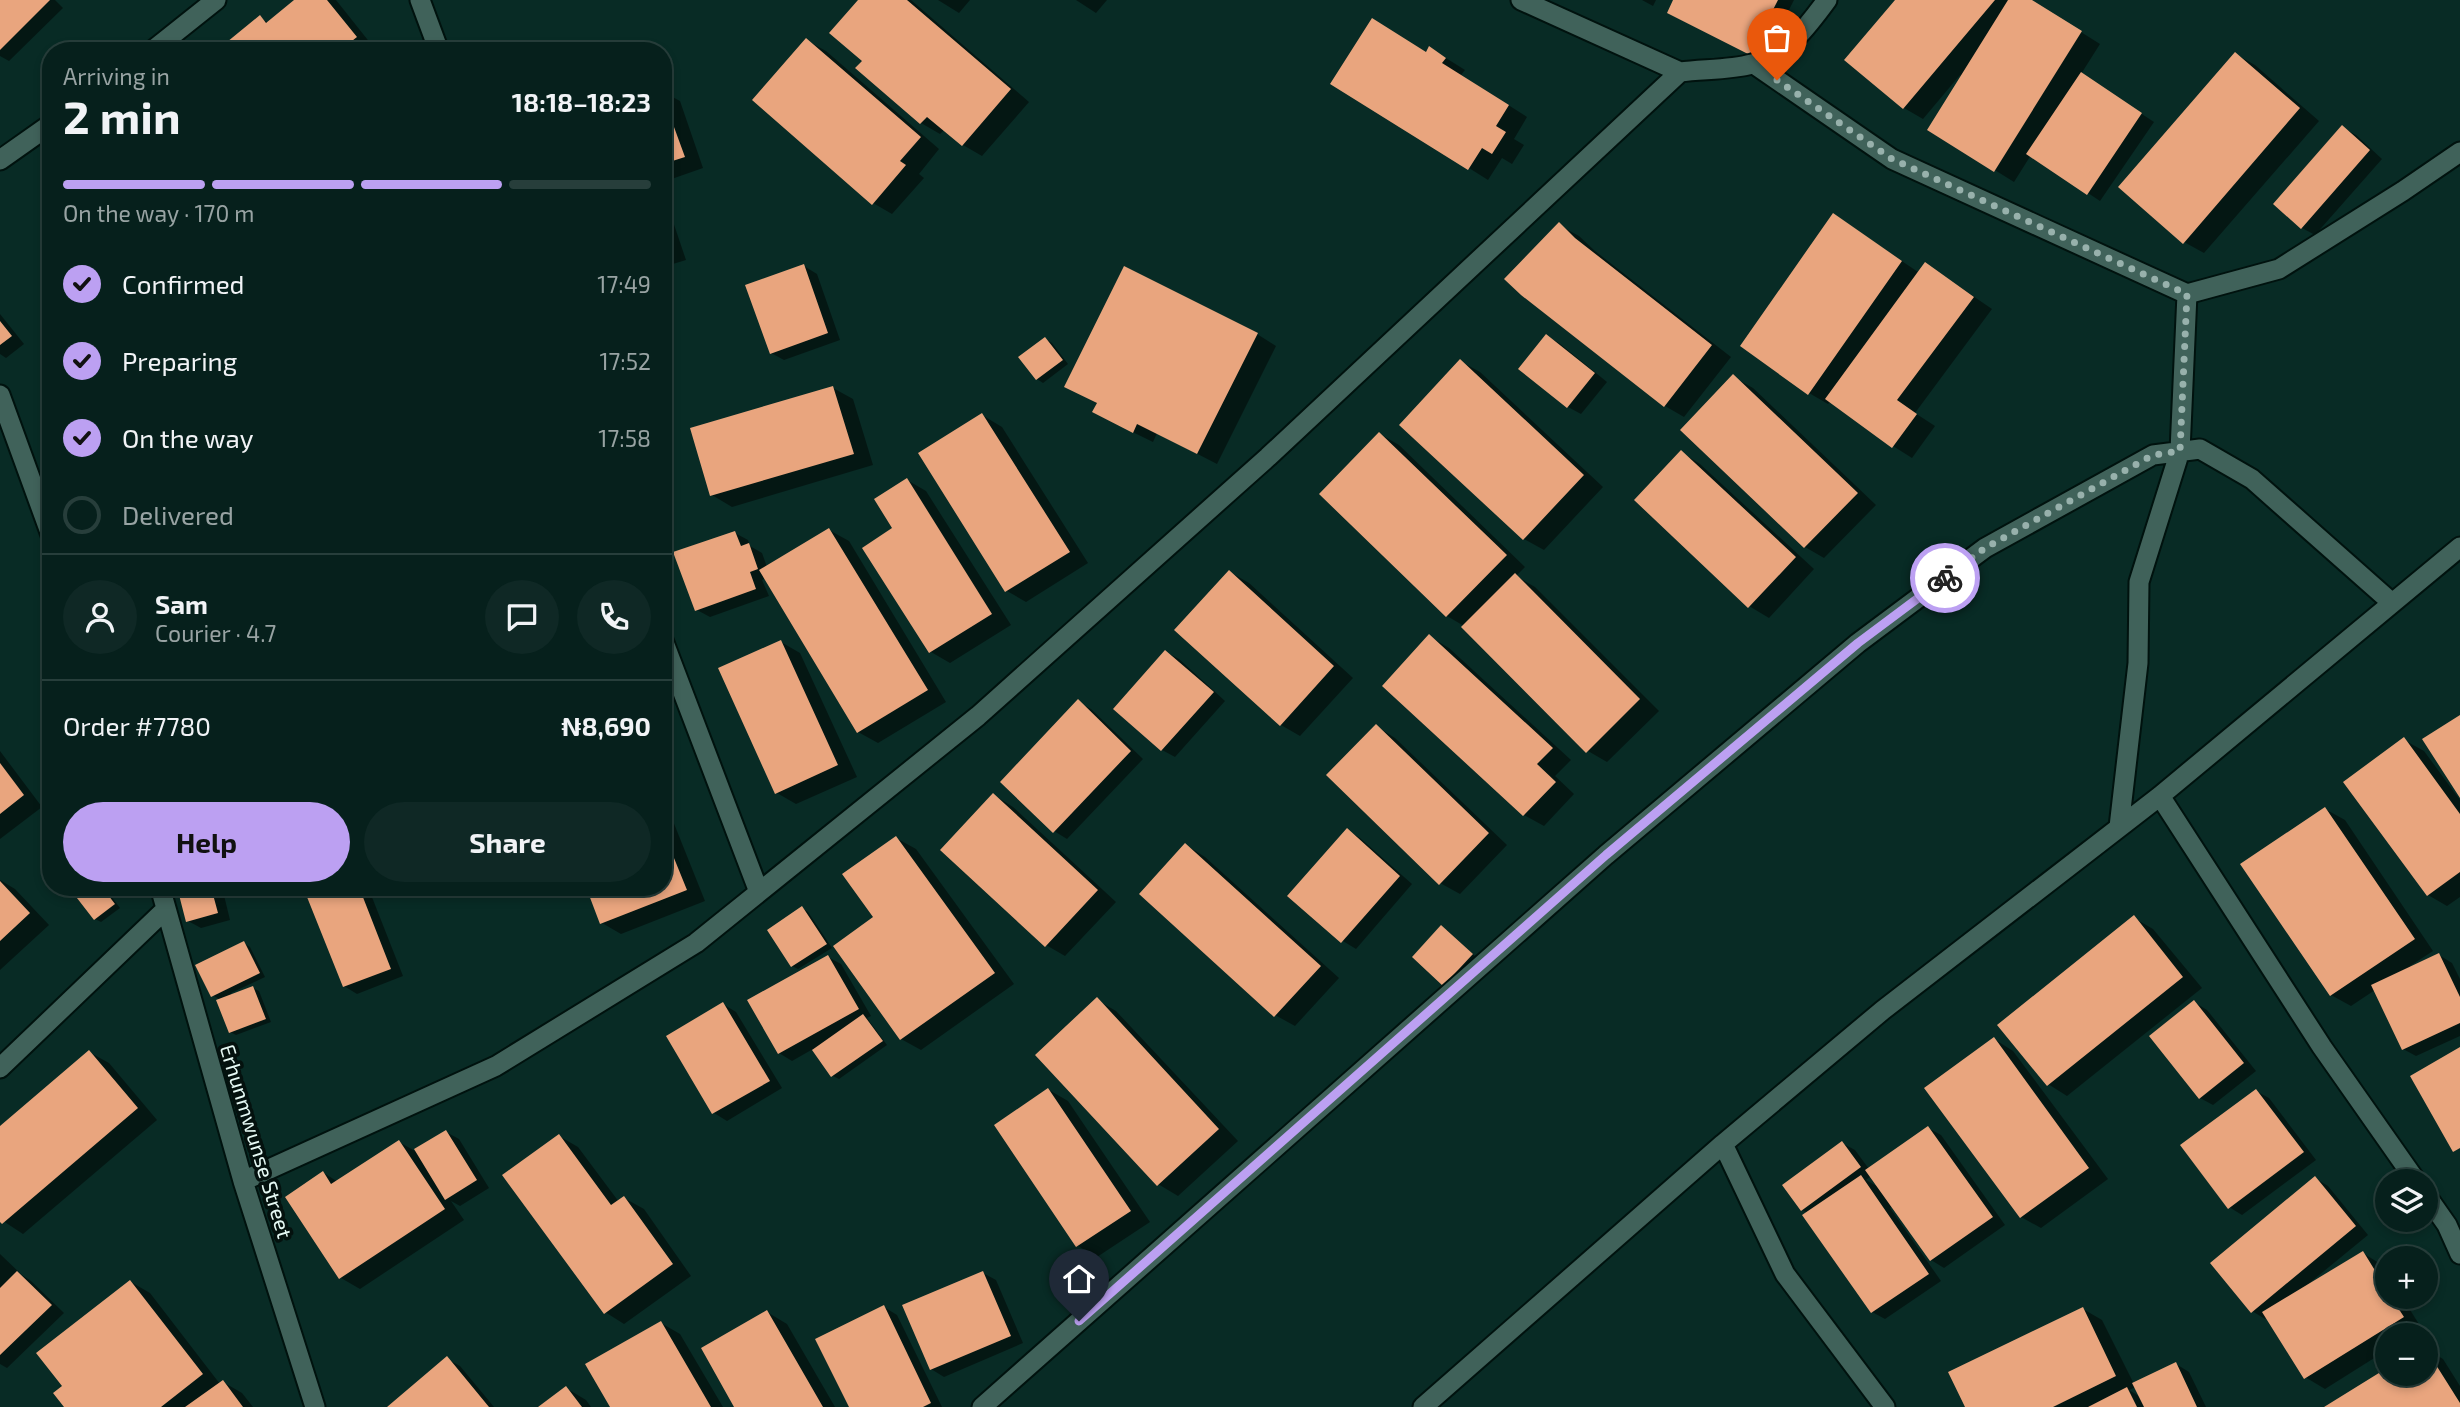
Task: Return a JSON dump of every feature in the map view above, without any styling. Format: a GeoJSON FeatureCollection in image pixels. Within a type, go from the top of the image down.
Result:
{"type":"FeatureCollection","features":[{"type":"Feature","properties":{"kind":"street"},"geometry":{"type":"LineString","coordinates":[[163,42],[216,0]]}},
{"type":"Feature","properties":{"kind":"street"},"geometry":{"type":"LineString","coordinates":[[420,0],[436,42]]}},
{"type":"Feature","properties":{"kind":"street"},"geometry":{"type":"LineString","coordinates":[[1521,0],[1680,72],[1754,64],[1784,49],[1809,24],[1827,0]]}},
{"type":"Feature","properties":{"kind":"street"},"geometry":{"type":"LineString","coordinates":[[1754,64],[1892,159],[2187,294],[2279,269],[2460,152]]}},
{"type":"Feature","properties":{"kind":"street"},"geometry":{"type":"LineString","coordinates":[[243,1181],[496,1066],[696,943],[998,698],[1268,457],[1680,72]]}},
{"type":"Feature","properties":{"kind":"street"},"geometry":{"type":"LineString","coordinates":[[0,160],[42,130]]}},
{"type":"Feature","properties":{"kind":"street"},"geometry":{"type":"LineString","coordinates":[[2119,827],[2138,663],[2138,582],[2180,451],[2187,294]]}},
{"type":"Feature","properties":{"kind":"street"},"geometry":{"type":"LineString","coordinates":[[0,395],[42,510]]}},
{"type":"Feature","properties":{"kind":"street"},"geometry":{"type":"LineString","coordinates":[[982,1407],[1596,864],[1858,643],[1985,548],[2153,455],[2200,449],[2252,479],[2391,602]]}},
{"type":"Feature","properties":{"kind":"street"},"geometry":{"type":"LineString","coordinates":[[1423,1407],[1723,1144],[1883,1010],[2160,796],[2460,547]]}},
{"type":"Feature","properties":{"kind":"street"},"geometry":{"type":"LineString","coordinates":[[672,664],[759,892]]}},
{"type":"Feature","properties":{"kind":"street"},"geometry":{"type":"LineString","coordinates":[[2160,796],[2322,1047],[2408,1169]]}},
{"type":"Feature","properties":{"kind":"street","name":"Erhunmwunse Street"},"geometry":{"type":"LineString","coordinates":[[162,896],[243,1181],[315,1407]]}},
{"type":"Feature","properties":{"kind":"street"},"geometry":{"type":"LineString","coordinates":[[0,1068],[165,910]]}},
{"type":"Feature","properties":{"kind":"street"},"geometry":{"type":"LineString","coordinates":[[1723,1144],[1785,1274],[1885,1407]]}},
{"type":"Feature","properties":{"kind":"street"},"geometry":{"type":"LineString","coordinates":[[2438,1213],[2460,1254]]}},
{"type":"Feature","properties":{"kind":"building"},"geometry":{"type":"Polygon","coordinates":[[[0,0],[50,0],[0,50],[0,0]]]}},
{"type":"Feature","properties":{"kind":"building"},"geometry":{"type":"Polygon","coordinates":[[[294,0],[327,0],[357,37],[351,42],[227,42],[260,15],[266,23],[294,0]]]}},
{"type":"Feature","properties":{"kind":"building"},"geometry":{"type":"Polygon","coordinates":[[[858,0],[907,0],[1011,89],[962,146],[927,117],[920,124],[855,68],[862,61],[829,33],[858,0]]]}},
{"type":"Feature","properties":{"kind":"building"},"geometry":{"type":"Polygon","coordinates":[[[1673,0],[1778,0],[1750,55],[1667,13],[1673,0]]]}},
{"type":"Feature","properties":{"kind":"building"},"geometry":{"type":"Polygon","coordinates":[[[1895,0],[1995,0],[1903,109],[1844,60],[1895,0]]]}},
{"type":"Feature","properties":{"kind":"building"},"geometry":{"type":"Polygon","coordinates":[[[2008,0],[2032,0],[2082,31],[1994,172],[1927,130],[2008,0]]]}},
{"type":"Feature","properties":{"kind":"building"},"geometry":{"type":"Polygon","coordinates":[[[1372,18],[1426,52],[1429,46],[1446,58],[1442,63],[1509,105],[1496,126],[1506,132],[1492,154],[1482,148],[1468,170],[1330,84],[1372,18]]]}},
{"type":"Feature","properties":{"kind":"building"},"geometry":{"type":"Polygon","coordinates":[[[806,38],[921,137],[900,161],[906,165],[872,205],[752,100],[806,38]]]}},
{"type":"Feature","properties":{"kind":"building"},"geometry":{"type":"Polygon","coordinates":[[[2235,52],[2300,108],[2183,244],[2118,187],[2235,52]]]}},
{"type":"Feature","properties":{"kind":"building"},"geometry":{"type":"Polygon","coordinates":[[[2081,72],[2142,113],[2087,195],[2026,154],[2081,72]]]}},
{"type":"Feature","properties":{"kind":"building"},"geometry":{"type":"Polygon","coordinates":[[[672,122],[685,157],[672,161],[672,122]]]}},
{"type":"Feature","properties":{"kind":"building"},"geometry":{"type":"Polygon","coordinates":[[[2342,125],[2370,150],[2301,229],[2273,204],[2342,125]]]}},
{"type":"Feature","properties":{"kind":"building"},"geometry":{"type":"Polygon","coordinates":[[[1833,213],[1902,261],[1808,395],[1740,346],[1833,213]]]}},
{"type":"Feature","properties":{"kind":"building"},"geometry":{"type":"Polygon","coordinates":[[[1559,222],[1575,238],[1712,345],[1664,407],[1504,279],[1559,222]]]}},
{"type":"Feature","properties":{"kind":"building"},"geometry":{"type":"Polygon","coordinates":[[[1925,262],[1974,297],[1897,400],[1917,414],[1892,448],[1825,399],[1925,262]]]}},
{"type":"Feature","properties":{"kind":"building"},"geometry":{"type":"Polygon","coordinates":[[[804,264],[828,333],[770,354],[745,285],[804,264]]]}},
{"type":"Feature","properties":{"kind":"building"},"geometry":{"type":"Polygon","coordinates":[[[1124,266],[1258,333],[1197,454],[1137,424],[1133,433],[1092,412],[1097,403],[1064,387],[1124,266]]]}},
{"type":"Feature","properties":{"kind":"building"},"geometry":{"type":"Polygon","coordinates":[[[0,321],[12,336],[0,345],[0,321]]]}},
{"type":"Feature","properties":{"kind":"building"},"geometry":{"type":"Polygon","coordinates":[[[1546,334],[1595,373],[1567,408],[1518,369],[1546,334]]]}},
{"type":"Feature","properties":{"kind":"building"},"geometry":{"type":"Polygon","coordinates":[[[1045,337],[1063,360],[1036,380],[1018,357],[1045,337]]]}},
{"type":"Feature","properties":{"kind":"building"},"geometry":{"type":"Polygon","coordinates":[[[1460,359],[1584,475],[1523,540],[1399,425],[1460,359]]]}},
{"type":"Feature","properties":{"kind":"building"},"geometry":{"type":"Polygon","coordinates":[[[1733,374],[1858,493],[1804,548],[1680,430],[1733,374]]]}},
{"type":"Feature","properties":{"kind":"building"},"geometry":{"type":"Polygon","coordinates":[[[833,386],[854,454],[710,496],[690,428],[833,386]]]}},
{"type":"Feature","properties":{"kind":"building"},"geometry":{"type":"Polygon","coordinates":[[[982,413],[1070,552],[1005,592],[918,453],[982,413]]]}},
{"type":"Feature","properties":{"kind":"building"},"geometry":{"type":"Polygon","coordinates":[[[1379,432],[1507,555],[1446,617],[1319,494],[1379,432]]]}},
{"type":"Feature","properties":{"kind":"building"},"geometry":{"type":"Polygon","coordinates":[[[1681,450],[1796,557],[1748,608],[1634,500],[1681,450]]]}},
{"type":"Feature","properties":{"kind":"building"},"geometry":{"type":"Polygon","coordinates":[[[907,478],[992,614],[929,653],[862,548],[892,528],[874,499],[907,478]]]}},
{"type":"Feature","properties":{"kind":"building"},"geometry":{"type":"Polygon","coordinates":[[[829,528],[928,690],[857,733],[759,570],[829,528]]]}},
{"type":"Feature","properties":{"kind":"building"},"geometry":{"type":"Polygon","coordinates":[[[735,531],[741,546],[749,543],[758,569],[750,572],[756,589],[695,611],[673,552],[735,531]]]}},
{"type":"Feature","properties":{"kind":"building"},"geometry":{"type":"Polygon","coordinates":[[[1229,570],[1334,666],[1280,726],[1174,630],[1229,570]]]}},
{"type":"Feature","properties":{"kind":"building"},"geometry":{"type":"Polygon","coordinates":[[[1515,573],[1640,699],[1586,753],[1461,627],[1515,573]]]}},
{"type":"Feature","properties":{"kind":"building"},"geometry":{"type":"Polygon","coordinates":[[[1429,634],[1553,748],[1537,764],[1556,782],[1523,816],[1382,686],[1429,634]]]}},
{"type":"Feature","properties":{"kind":"building"},"geometry":{"type":"Polygon","coordinates":[[[781,640],[838,765],[775,794],[718,668],[781,640]]]}},
{"type":"Feature","properties":{"kind":"building"},"geometry":{"type":"Polygon","coordinates":[[[1165,650],[1214,692],[1161,751],[1113,709],[1165,650]]]}},
{"type":"Feature","properties":{"kind":"building"},"geometry":{"type":"Polygon","coordinates":[[[1078,699],[1131,751],[1053,833],[1000,782],[1078,699]]]}},
{"type":"Feature","properties":{"kind":"building"},"geometry":{"type":"Polygon","coordinates":[[[2460,715],[2460,798],[2422,739],[2460,715]]]}},
{"type":"Feature","properties":{"kind":"building"},"geometry":{"type":"Polygon","coordinates":[[[1376,724],[1489,833],[1439,885],[1326,775],[1376,724]]]}},
{"type":"Feature","properties":{"kind":"building"},"geometry":{"type":"Polygon","coordinates":[[[2404,737],[2460,814],[2460,872],[2427,896],[2343,782],[2404,737]]]}},
{"type":"Feature","properties":{"kind":"building"},"geometry":{"type":"Polygon","coordinates":[[[0,763],[24,795],[0,814],[0,763]]]}},
{"type":"Feature","properties":{"kind":"building"},"geometry":{"type":"Polygon","coordinates":[[[993,793],[1098,890],[1045,947],[940,850],[993,793]]]}},
{"type":"Feature","properties":{"kind":"building"},"geometry":{"type":"Polygon","coordinates":[[[2325,807],[2415,939],[2330,996],[2240,864],[2325,807]]]}},
{"type":"Feature","properties":{"kind":"building"},"geometry":{"type":"Polygon","coordinates":[[[1347,828],[1400,876],[1341,943],[1287,896],[1347,828]]]}},
{"type":"Feature","properties":{"kind":"building"},"geometry":{"type":"Polygon","coordinates":[[[896,836],[995,973],[900,1040],[833,946],[873,917],[842,874],[896,836]]]}},
{"type":"Feature","properties":{"kind":"building"},"geometry":{"type":"Polygon","coordinates":[[[1185,843],[1321,966],[1274,1017],[1139,894],[1185,843]]]}},
{"type":"Feature","properties":{"kind":"building"},"geometry":{"type":"Polygon","coordinates":[[[672,853],[687,890],[672,896],[672,853]]]}},
{"type":"Feature","properties":{"kind":"building"},"geometry":{"type":"Polygon","coordinates":[[[0,881],[30,913],[0,941],[0,881]]]}},
{"type":"Feature","properties":{"kind":"building"},"geometry":{"type":"Polygon","coordinates":[[[75,896],[109,896],[115,904],[94,920],[75,896]]]}},
{"type":"Feature","properties":{"kind":"building"},"geometry":{"type":"Polygon","coordinates":[[[179,896],[213,896],[218,913],[186,922],[179,896]]]}},
{"type":"Feature","properties":{"kind":"building"},"geometry":{"type":"Polygon","coordinates":[[[307,896],[363,896],[391,969],[343,987],[307,896]]]}},
{"type":"Feature","properties":{"kind":"building"},"geometry":{"type":"Polygon","coordinates":[[[589,896],[672,896],[600,924],[589,896]]]}},
{"type":"Feature","properties":{"kind":"building"},"geometry":{"type":"Polygon","coordinates":[[[802,906],[827,944],[791,967],[767,930],[802,906]]]}},
{"type":"Feature","properties":{"kind":"building"},"geometry":{"type":"Polygon","coordinates":[[[2134,915],[2183,977],[2047,1086],[1997,1025],[2134,915]]]}},
{"type":"Feature","properties":{"kind":"building"},"geometry":{"type":"Polygon","coordinates":[[[1441,925],[1473,954],[1443,986],[1412,957],[1441,925]]]}},
{"type":"Feature","properties":{"kind":"building"},"geometry":{"type":"Polygon","coordinates":[[[244,941],[260,973],[211,997],[195,965],[244,941]]]}},
{"type":"Feature","properties":{"kind":"building"},"geometry":{"type":"Polygon","coordinates":[[[2439,953],[2460,997],[2460,1023],[2402,1050],[2371,985],[2439,953]]]}},
{"type":"Feature","properties":{"kind":"building"},"geometry":{"type":"Polygon","coordinates":[[[828,955],[859,1009],[778,1054],[747,1000],[828,955]]]}},
{"type":"Feature","properties":{"kind":"building"},"geometry":{"type":"Polygon","coordinates":[[[253,986],[266,1019],[229,1033],[216,1000],[253,986]]]}},
{"type":"Feature","properties":{"kind":"building"},"geometry":{"type":"Polygon","coordinates":[[[1097,997],[1219,1129],[1157,1186],[1035,1055],[1097,997]]]}},
{"type":"Feature","properties":{"kind":"building"},"geometry":{"type":"Polygon","coordinates":[[[2194,1000],[2244,1063],[2199,1099],[2149,1036],[2194,1000]]]}},
{"type":"Feature","properties":{"kind":"building"},"geometry":{"type":"Polygon","coordinates":[[[723,1002],[770,1081],[712,1114],[666,1036],[723,1002]]]}},
{"type":"Feature","properties":{"kind":"building"},"geometry":{"type":"Polygon","coordinates":[[[863,1014],[883,1041],[831,1077],[812,1050],[863,1014]]]}},
{"type":"Feature","properties":{"kind":"building"},"geometry":{"type":"Polygon","coordinates":[[[1994,1037],[2089,1168],[2020,1218],[1924,1088],[1994,1037]]]}},
{"type":"Feature","properties":{"kind":"building"},"geometry":{"type":"Polygon","coordinates":[[[2460,1047],[2460,1148],[2453,1152],[2410,1076],[2460,1047]]]}},
{"type":"Feature","properties":{"kind":"building"},"geometry":{"type":"Polygon","coordinates":[[[89,1050],[138,1108],[2,1224],[0,1126],[89,1050]]]}},
{"type":"Feature","properties":{"kind":"building"},"geometry":{"type":"Polygon","coordinates":[[[1048,1088],[1131,1211],[1076,1247],[994,1125],[1048,1088]]]}},
{"type":"Feature","properties":{"kind":"building"},"geometry":{"type":"Polygon","coordinates":[[[2256,1089],[2304,1152],[2228,1209],[2180,1145],[2256,1089]]]}},
{"type":"Feature","properties":{"kind":"building"},"geometry":{"type":"Polygon","coordinates":[[[1928,1126],[1993,1217],[1930,1261],[1865,1170],[1928,1126]]]}},
{"type":"Feature","properties":{"kind":"building"},"geometry":{"type":"Polygon","coordinates":[[[446,1130],[477,1180],[445,1200],[414,1149],[446,1130]]]}},
{"type":"Feature","properties":{"kind":"building"},"geometry":{"type":"Polygon","coordinates":[[[559,1134],[611,1205],[624,1196],[673,1264],[604,1314],[502,1175],[559,1134]]]}},
{"type":"Feature","properties":{"kind":"building"},"geometry":{"type":"Polygon","coordinates":[[[399,1140],[445,1209],[339,1279],[285,1197],[323,1171],[331,1184],[399,1140]]]}},
{"type":"Feature","properties":{"kind":"building"},"geometry":{"type":"Polygon","coordinates":[[[1842,1141],[1861,1167],[1801,1211],[1782,1185],[1842,1141]]]}},
{"type":"Feature","properties":{"kind":"building"},"geometry":{"type":"Polygon","coordinates":[[[1861,1175],[1929,1274],[1871,1313],[1802,1215],[1861,1175]]]}},
{"type":"Feature","properties":{"kind":"building"},"geometry":{"type":"Polygon","coordinates":[[[2315,1176],[2356,1226],[2251,1313],[2210,1263],[2315,1176]]]}},
{"type":"Feature","properties":{"kind":"building"},"geometry":{"type":"Polygon","coordinates":[[[2363,1251],[2375,1270],[2375,1309],[2399,1309],[2404,1317],[2394,1323],[2375,1323],[2375,1335],[2304,1379],[2262,1312],[2363,1251]]]}},
{"type":"Feature","properties":{"kind":"building"},"geometry":{"type":"Polygon","coordinates":[[[17,1271],[52,1305],[0,1355],[0,1288],[17,1271]]]}},
{"type":"Feature","properties":{"kind":"building"},"geometry":{"type":"Polygon","coordinates":[[[983,1271],[1011,1336],[930,1370],[902,1305],[983,1271]]]}},
{"type":"Feature","properties":{"kind":"building"},"geometry":{"type":"Polygon","coordinates":[[[130,1280],[203,1374],[161,1407],[64,1407],[53,1393],[62,1386],[36,1353],[130,1280]]]}},
{"type":"Feature","properties":{"kind":"building"},"geometry":{"type":"Polygon","coordinates":[[[884,1305],[931,1403],[923,1407],[849,1407],[815,1339],[884,1305]]]}},
{"type":"Feature","properties":{"kind":"building"},"geometry":{"type":"Polygon","coordinates":[[[2083,1307],[2116,1376],[2053,1407],[1965,1407],[1948,1372],[2083,1307]]]}},
{"type":"Feature","properties":{"kind":"building"},"geometry":{"type":"Polygon","coordinates":[[[767,1310],[823,1407],[734,1407],[701,1348],[767,1310]]]}},
{"type":"Feature","properties":{"kind":"building"},"geometry":{"type":"Polygon","coordinates":[[[661,1321],[711,1407],[610,1407],[585,1364],[661,1321]]]}},
{"type":"Feature","properties":{"kind":"building"},"geometry":{"type":"Polygon","coordinates":[[[447,1356],[489,1407],[387,1407],[447,1356]]]}},
{"type":"Feature","properties":{"kind":"building"},"geometry":{"type":"Polygon","coordinates":[[[2176,1362],[2197,1407],[2144,1407],[2132,1383],[2176,1362]]]}},
{"type":"Feature","properties":{"kind":"building"},"geometry":{"type":"Polygon","coordinates":[[[2438,1368],[2460,1403],[2460,1407],[2324,1407],[2375,1375],[2375,1386],[2438,1386],[2438,1368]]]}},
{"type":"Feature","properties":{"kind":"building"},"geometry":{"type":"Polygon","coordinates":[[[223,1380],[243,1407],[185,1407],[223,1380]]]}},
{"type":"Feature","properties":{"kind":"building"},"geometry":{"type":"Polygon","coordinates":[[[566,1386],[582,1407],[538,1407],[566,1386]]]}},
{"type":"Feature","properties":{"kind":"building"},"geometry":{"type":"Polygon","coordinates":[[[2127,1387],[2137,1407],[2088,1407],[2127,1387]]]}},
{"type":"Feature","properties":{"kind":"way so far"},"geometry":{"type":"LineString","coordinates":[[1777,80],[1892,159],[2187,294],[2180,451],[2153,455],[1985,548],[1945,578]]}},
{"type":"Feature","properties":{"kind":"route"},"geometry":{"type":"LineString","coordinates":[[1079,1321],[1606,855],[1858,643],[1945,578]]}}]}
